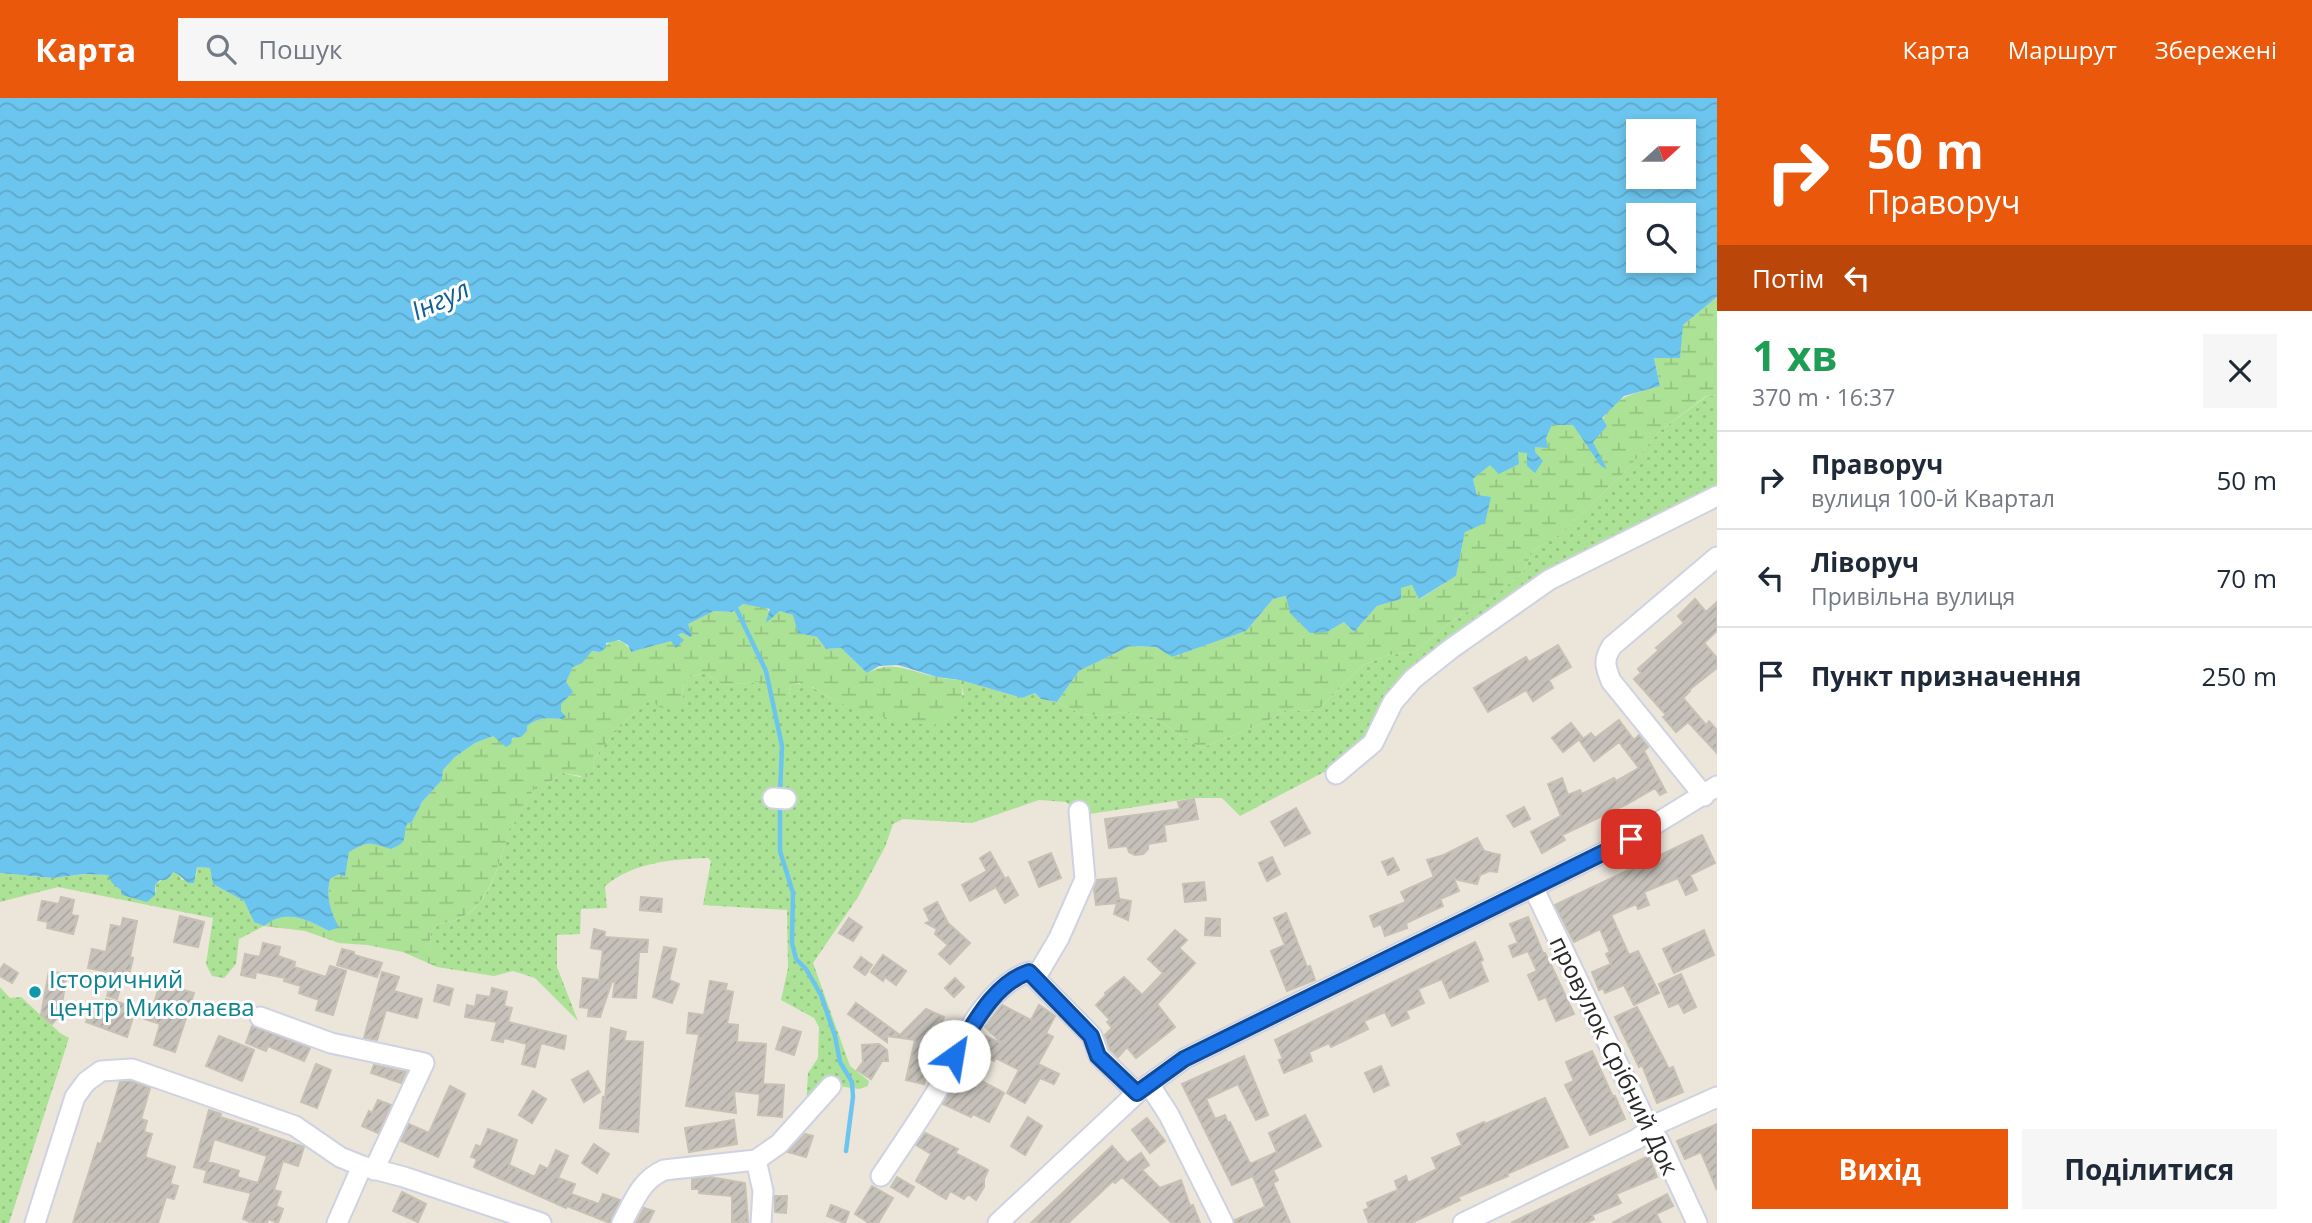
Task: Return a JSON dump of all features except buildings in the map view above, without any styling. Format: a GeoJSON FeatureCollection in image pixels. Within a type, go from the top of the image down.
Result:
{"type":"FeatureCollection","features":[{"type":"Feature","properties":{"kind":"street"},"geometry":{"type":"LineString","coordinates":[[1336,774],[1373,743],[1394,702],[1413,679],[1452,648],[1549,580],[1717,496]]}},
{"type":"Feature","properties":{"kind":"street"},"geometry":{"type":"LineString","coordinates":[[998,1223],[1143,1088],[1184,1059],[1631,839],[1712,793],[1611,681],[1605,666],[1605,657],[1612,646],[1717,557]]}},
{"type":"Feature","properties":{"kind":"street"},"geometry":{"type":"LineString","coordinates":[[1036,977],[1059,938],[1085,879],[1079,811]]}},
{"type":"Feature","properties":{"kind":"street","name":"провулок Срібний Док"},"geometry":{"type":"LineString","coordinates":[[1533,887],[1697,1223]]}},
{"type":"Feature","properties":{"kind":"street"},"geometry":{"type":"LineString","coordinates":[[881,1176],[937,1092],[976,1019],[1016,976],[1029,972],[1091,1036],[1098,1056],[1143,1088],[1169,1115],[1223,1223]]}},
{"type":"Feature","properties":{"kind":"street"},"geometry":{"type":"LineString","coordinates":[[260,1017],[331,1043],[424,1063],[337,1223]]}},
{"type":"Feature","properties":{"kind":"street"},"geometry":{"type":"LineString","coordinates":[[35,1223],[75,1097],[86,1082],[101,1071],[132,1069],[295,1126],[340,1157],[368,1168],[404,1177],[541,1223]]}},
{"type":"Feature","properties":{"kind":"street"},"geometry":{"type":"LineString","coordinates":[[622,1223],[643,1184],[652,1175],[664,1170],[756,1160],[779,1144],[831,1086]]}},
{"type":"Feature","properties":{"kind":"street"},"geometry":{"type":"LineString","coordinates":[[1463,1223],[1637,1139],[1659,1123],[1717,1097]]}},
{"type":"Feature","properties":{"kind":"street"},"geometry":{"type":"LineString","coordinates":[[756,1160],[763,1191],[761,1223]]}},
{"type":"Feature","properties":{"kind":"green space"},"geometry":{"type":"Polygon","coordinates":[[[1717,297],[1717,395],[1706,396],[1660,431],[1625,472],[1559,535],[1533,551],[1522,573],[1490,600],[1454,619],[1415,652],[1389,655],[1363,665],[1317,711],[1286,710],[1264,723],[1201,748],[1152,717],[1122,712],[1100,716],[1081,714],[1057,702],[1079,671],[1130,646],[1156,647],[1172,657],[1246,631],[1273,599],[1287,596],[1327,632],[1344,622],[1354,632],[1377,606],[1400,599],[1401,588],[1412,585],[1420,599],[1456,576],[1465,532],[1477,495],[1473,479],[1490,464],[1518,452],[1535,452],[1535,447],[1546,438],[1552,425],[1574,425],[1606,468],[1593,442],[1604,417],[1625,397],[1660,386],[1654,357],[1683,325],[1717,297]]]}},
{"type":"Feature","properties":{"kind":"green space"},"geometry":{"type":"Polygon","coordinates":[[[1717,395],[1717,500],[1571,573],[1418,678],[1376,745],[1240,816],[1222,798],[1194,798],[1083,815],[1066,802],[1039,800],[972,823],[903,819],[893,824],[885,847],[858,897],[813,963],[850,1066],[869,1081],[868,1086],[859,1089],[838,1086],[806,1108],[808,1073],[818,1058],[819,1027],[814,1018],[781,1000],[788,968],[787,910],[703,905],[711,861],[708,858],[654,863],[616,878],[605,886],[607,908],[581,909],[580,934],[557,935],[557,967],[578,1021],[535,978],[513,971],[494,976],[437,967],[443,960],[430,946],[431,932],[438,924],[469,913],[488,891],[513,826],[537,784],[547,784],[563,773],[580,777],[593,771],[594,760],[601,749],[628,719],[650,700],[683,698],[682,686],[689,677],[705,673],[723,685],[760,682],[789,696],[791,685],[804,685],[839,702],[964,695],[960,680],[1022,698],[1035,693],[1041,699],[1057,702],[1081,714],[1100,716],[1122,712],[1152,717],[1201,748],[1264,723],[1286,710],[1317,711],[1363,665],[1389,655],[1415,652],[1454,619],[1490,600],[1522,573],[1533,551],[1559,535],[1625,472],[1660,431],[1707,396],[1717,395]]]}},
{"type":"Feature","properties":{"kind":"green space"},"geometry":{"type":"Polygon","coordinates":[[[743,604],[764,607],[774,616],[780,611],[794,615],[798,633],[817,637],[826,649],[841,648],[867,673],[894,667],[960,680],[961,703],[933,726],[855,709],[813,687],[804,689],[800,683],[791,685],[789,696],[782,705],[762,698],[759,682],[723,685],[705,673],[689,677],[682,686],[683,698],[676,710],[661,708],[650,700],[628,719],[601,749],[594,760],[593,771],[587,777],[563,773],[547,784],[537,784],[513,826],[494,877],[479,903],[469,913],[438,924],[431,932],[430,946],[443,960],[437,967],[403,952],[339,943],[305,931],[264,926],[280,918],[289,917],[305,920],[329,931],[338,927],[328,893],[330,879],[339,874],[345,877],[349,851],[376,842],[384,847],[405,830],[422,802],[442,780],[443,770],[455,757],[475,743],[493,736],[502,739],[516,738],[527,731],[527,726],[538,720],[551,717],[560,719],[561,704],[568,687],[566,682],[573,667],[591,651],[600,652],[611,640],[628,646],[631,652],[680,638],[678,635],[682,633],[690,637],[687,624],[714,611],[732,612],[743,604]]]}},
{"type":"Feature","properties":{"kind":"green space"},"geometry":{"type":"Polygon","coordinates":[[[197,867],[211,868],[213,884],[244,901],[254,922],[264,926],[239,939],[236,964],[224,978],[212,976],[206,964],[213,918],[58,887],[0,902],[0,873],[53,878],[84,874],[108,875],[121,890],[156,891],[155,885],[173,872],[178,873],[182,880],[196,876],[197,867]]]}},
{"type":"Feature","properties":{"kind":"green space"},"geometry":{"type":"Polygon","coordinates":[[[0,987],[10,998],[21,997],[69,1038],[9,1223],[0,1223],[0,987]]]}},
{"type":"Feature","properties":{"kind":"water","name":"Інгул"},"geometry":{"type":"Polygon","coordinates":[[[0,98],[1717,98],[1717,297],[1683,325],[1680,358],[1654,358],[1660,386],[1624,396],[1602,418],[1607,426],[1593,442],[1607,469],[1601,466],[1573,425],[1552,425],[1546,438],[1548,448],[1535,447],[1535,452],[1543,461],[1535,473],[1527,466],[1527,453],[1518,452],[1519,464],[1499,474],[1490,465],[1473,479],[1477,495],[1491,497],[1485,523],[1465,532],[1456,576],[1419,599],[1412,585],[1401,588],[1401,599],[1377,606],[1354,632],[1344,622],[1327,632],[1310,633],[1290,613],[1286,596],[1273,599],[1246,631],[1172,657],[1156,647],[1130,646],[1079,671],[1057,702],[1041,699],[1035,693],[1022,698],[898,665],[879,666],[867,673],[841,648],[826,649],[817,637],[798,633],[793,615],[780,611],[767,622],[770,609],[743,604],[732,612],[714,611],[688,624],[692,636],[682,633],[678,635],[684,640],[676,648],[671,641],[631,652],[628,645],[619,640],[606,643],[606,648],[600,652],[592,651],[582,663],[573,667],[566,682],[573,692],[561,704],[561,711],[566,717],[536,721],[527,726],[527,731],[521,737],[512,738],[511,744],[506,747],[493,736],[475,743],[455,757],[443,770],[442,780],[422,802],[412,822],[407,824],[401,844],[391,849],[366,844],[349,852],[345,877],[339,874],[330,879],[330,904],[339,927],[329,931],[313,923],[289,917],[280,918],[264,926],[254,922],[244,901],[213,884],[210,868],[197,867],[194,883],[188,883],[173,872],[168,879],[160,880],[155,885],[155,895],[147,902],[122,895],[108,875],[84,874],[53,878],[0,873],[0,98]]]}},
{"type":"Feature","properties":{"kind":"waterway"},"geometry":{"type":"LineString","coordinates":[[734,604],[766,671],[782,746],[780,793]]}},
{"type":"Feature","properties":{"kind":"waterway"},"geometry":{"type":"LineString","coordinates":[[780,805],[780,851],[793,893],[792,943],[796,959],[806,969],[821,995],[835,1036],[840,1062],[852,1082],[853,1097],[846,1151]]}},
{"type":"Feature","properties":{"kind":"place","name":"Історичний центр Миколаєва"},"geometry":{"type":"Point","coordinates":[35,992]}},
{"type":"Feature","properties":{"kind":"route"},"geometry":{"type":"LineString","coordinates":[[954,1056],[976,1019],[997,994],[1016,976],[1029,972],[1091,1036],[1098,1056],[1137,1093],[1184,1059],[1631,839]]}}]}
